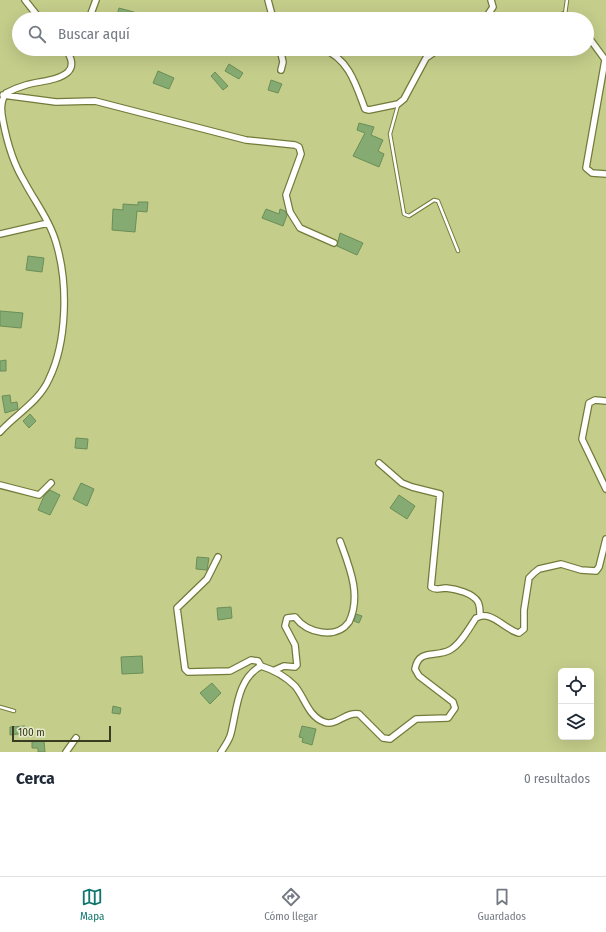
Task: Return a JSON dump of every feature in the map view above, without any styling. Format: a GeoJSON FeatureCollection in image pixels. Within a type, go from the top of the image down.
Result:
{"type":"FeatureCollection","features":[{"type":"Feature","properties":{"kind":"street"},"geometry":{"type":"LineString","coordinates":[[25,0],[34,12]]}},
{"type":"Feature","properties":{"kind":"street"},"geometry":{"type":"LineString","coordinates":[[92,12],[96,0]]}},
{"type":"Feature","properties":{"kind":"street"},"geometry":{"type":"LineString","coordinates":[[268,0],[271,12]]}},
{"type":"Feature","properties":{"kind":"street"},"geometry":{"type":"LineString","coordinates":[[490,12],[493,7],[491,0]]}},
{"type":"Feature","properties":{"kind":"street"},"geometry":{"type":"LineString","coordinates":[[594,42],[605,60],[586,168],[592,174],[606,174]]}},
{"type":"Feature","properties":{"kind":"street"},"geometry":{"type":"LineString","coordinates":[[0,432],[30,406],[49,381],[55,367],[60,344],[65,295],[57,246],[48,223],[22,179],[7,141],[0,106],[3,95],[6,93],[26,85],[57,77],[68,72],[71,65],[70,56]]}},
{"type":"Feature","properties":{"kind":"street"},"geometry":{"type":"LineString","coordinates":[[281,70],[283,62],[282,56]]}},
{"type":"Feature","properties":{"kind":"street"},"geometry":{"type":"LineString","coordinates":[[336,56],[349,69],[365,108],[369,110],[398,104],[408,93],[419,68],[429,56]]}},
{"type":"Feature","properties":{"kind":"street"},"geometry":{"type":"LineString","coordinates":[[3,95],[61,103],[95,101],[246,140],[295,145],[299,147],[301,154],[286,195],[290,212],[300,228],[334,243]]}},
{"type":"Feature","properties":{"kind":"street"},"geometry":{"type":"LineString","coordinates":[[0,139],[7,141]]}},
{"type":"Feature","properties":{"kind":"street"},"geometry":{"type":"LineString","coordinates":[[0,234],[48,223]]}},
{"type":"Feature","properties":{"kind":"street"},"geometry":{"type":"LineString","coordinates":[[606,401],[595,400],[589,402],[581,435],[606,489]]}},
{"type":"Feature","properties":{"kind":"street"},"geometry":{"type":"LineString","coordinates":[[379,463],[402,483],[440,494],[431,587],[436,589],[446,588],[456,590],[471,596],[479,603],[480,615]]}},
{"type":"Feature","properties":{"kind":"street"},"geometry":{"type":"LineString","coordinates":[[0,485],[40,495],[51,483]]}},
{"type":"Feature","properties":{"kind":"street"},"geometry":{"type":"LineString","coordinates":[[218,557],[208,579],[177,608],[185,669],[188,672],[230,671],[251,660],[258,661],[261,666],[275,670],[295,686],[312,713],[321,721],[331,723],[350,714],[359,714],[383,738],[390,739],[416,720],[448,718],[455,708],[453,702],[419,676],[415,669],[416,661],[421,656],[450,650],[480,615],[491,617],[512,631],[519,633],[524,629],[524,610],[529,578],[539,569],[562,564],[581,570],[596,571],[599,567],[606,539]]}},
{"type":"Feature","properties":{"kind":"street"},"geometry":{"type":"LineString","coordinates":[[275,670],[284,666],[295,668],[297,665],[295,645],[285,626],[287,618],[295,617],[306,628],[320,632],[338,630],[349,622],[354,600],[354,582],[340,541]]}},
{"type":"Feature","properties":{"kind":"street"},"geometry":{"type":"LineString","coordinates":[[221,752],[231,735],[240,692],[251,674],[261,666]]}},
{"type":"Feature","properties":{"kind":"street"},"geometry":{"type":"LineString","coordinates":[[66,752],[76,738]]}},
{"type":"Feature","properties":{"kind":"lane"},"geometry":{"type":"LineString","coordinates":[[564,12],[567,0]]}},
{"type":"Feature","properties":{"kind":"lane"},"geometry":{"type":"LineString","coordinates":[[398,104],[390,134],[404,214],[410,216],[434,200],[438,201],[458,251]]}},
{"type":"Feature","properties":{"kind":"lane"},"geometry":{"type":"LineString","coordinates":[[0,707],[14,711]]}},
{"type":"Feature","properties":{"kind":"building"},"geometry":{"type":"Polygon","coordinates":[[[119,8],[134,12],[118,12],[119,8]]]}},
{"type":"Feature","properties":{"kind":"building"},"geometry":{"type":"Polygon","coordinates":[[[229,64],[243,73],[239,79],[225,71],[229,64]]]}},
{"type":"Feature","properties":{"kind":"building"},"geometry":{"type":"Polygon","coordinates":[[[158,71],[174,78],[169,89],[153,83],[158,71]]]}},
{"type":"Feature","properties":{"kind":"building"},"geometry":{"type":"Polygon","coordinates":[[[215,72],[228,86],[223,90],[211,76],[215,72]]]}},
{"type":"Feature","properties":{"kind":"building"},"geometry":{"type":"Polygon","coordinates":[[[271,80],[282,84],[278,93],[268,90],[271,80]]]}},
{"type":"Feature","properties":{"kind":"building"},"geometry":{"type":"Polygon","coordinates":[[[359,123],[374,127],[371,135],[383,140],[378,151],[384,154],[379,167],[353,156],[365,133],[357,130],[359,123]]]}},
{"type":"Feature","properties":{"kind":"building"},"geometry":{"type":"Polygon","coordinates":[[[138,202],[148,202],[147,212],[137,211],[135,232],[112,230],[113,209],[123,210],[123,204],[138,205],[138,202]]]}},
{"type":"Feature","properties":{"kind":"building"},"geometry":{"type":"Polygon","coordinates":[[[266,209],[279,214],[280,209],[285,211],[287,215],[283,226],[262,218],[266,209]]]}},
{"type":"Feature","properties":{"kind":"building"},"geometry":{"type":"Polygon","coordinates":[[[340,233],[363,243],[357,255],[337,246],[340,233]]]}},
{"type":"Feature","properties":{"kind":"building"},"geometry":{"type":"Polygon","coordinates":[[[28,256],[44,258],[42,272],[26,270],[28,256]]]}},
{"type":"Feature","properties":{"kind":"building"},"geometry":{"type":"Polygon","coordinates":[[[0,311],[23,313],[21,328],[0,326],[0,311]]]}},
{"type":"Feature","properties":{"kind":"building"},"geometry":{"type":"Polygon","coordinates":[[[6,360],[6,371],[0,371],[0,361],[6,360]]]}},
{"type":"Feature","properties":{"kind":"building"},"geometry":{"type":"Polygon","coordinates":[[[10,395],[11,403],[17,402],[18,409],[5,413],[2,396],[10,395]]]}},
{"type":"Feature","properties":{"kind":"building"},"geometry":{"type":"Polygon","coordinates":[[[30,414],[36,421],[29,428],[23,421],[30,414]]]}},
{"type":"Feature","properties":{"kind":"building"},"geometry":{"type":"Polygon","coordinates":[[[76,438],[88,439],[87,449],[75,448],[76,438]]]}},
{"type":"Feature","properties":{"kind":"building"},"geometry":{"type":"Polygon","coordinates":[[[81,483],[94,489],[87,506],[73,499],[81,483]]]}},
{"type":"Feature","properties":{"kind":"building"},"geometry":{"type":"Polygon","coordinates":[[[50,490],[60,495],[50,515],[38,510],[44,496],[50,490]]]}},
{"type":"Feature","properties":{"kind":"building"},"geometry":{"type":"Polygon","coordinates":[[[399,495],[415,506],[407,519],[390,508],[399,495]]]}},
{"type":"Feature","properties":{"kind":"building"},"geometry":{"type":"Polygon","coordinates":[[[197,557],[209,558],[207,570],[196,569],[197,557]]]}},
{"type":"Feature","properties":{"kind":"building"},"geometry":{"type":"Polygon","coordinates":[[[231,607],[232,618],[218,620],[217,608],[231,607]]]}},
{"type":"Feature","properties":{"kind":"building"},"geometry":{"type":"Polygon","coordinates":[[[356,614],[362,616],[359,623],[354,621],[356,614]]]}},
{"type":"Feature","properties":{"kind":"building"},"geometry":{"type":"Polygon","coordinates":[[[142,656],[143,673],[122,674],[121,657],[142,656]]]}},
{"type":"Feature","properties":{"kind":"building"},"geometry":{"type":"Polygon","coordinates":[[[212,683],[221,693],[210,704],[200,693],[212,683]]]}},
{"type":"Feature","properties":{"kind":"building"},"geometry":{"type":"Polygon","coordinates":[[[113,706],[121,708],[120,714],[112,713],[113,706]]]}},
{"type":"Feature","properties":{"kind":"building"},"geometry":{"type":"Polygon","coordinates":[[[25,726],[26,733],[10,735],[10,727],[25,726]]]}},
{"type":"Feature","properties":{"kind":"building"},"geometry":{"type":"Polygon","coordinates":[[[302,726],[316,729],[312,745],[302,742],[303,738],[299,737],[302,726]]]}},
{"type":"Feature","properties":{"kind":"building"},"geometry":{"type":"Polygon","coordinates":[[[44,741],[45,752],[38,752],[38,748],[32,748],[32,742],[44,741]]]}}]}
